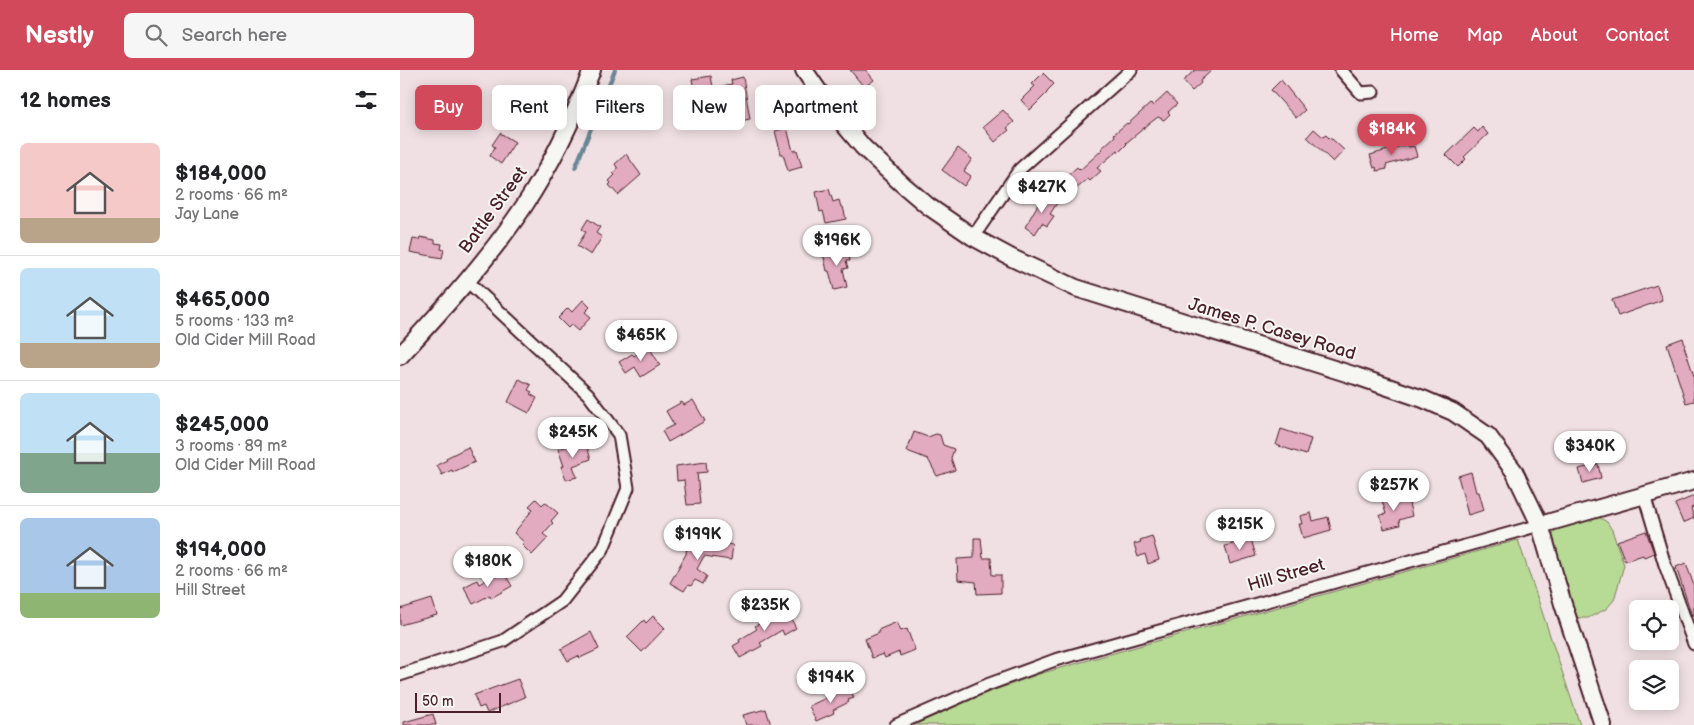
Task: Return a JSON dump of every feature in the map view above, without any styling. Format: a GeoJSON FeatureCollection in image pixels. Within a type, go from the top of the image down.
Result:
{"type":"FeatureCollection","features":[{"type":"Feature","properties":{"kind":"main road","name":"Battle Street"},"geometry":{"type":"LineString","coordinates":[[400,356],[496,244],[524,206],[543,175],[572,117],[592,70]]}},
{"type":"Feature","properties":{"kind":"main road","name":"James P. Casey Road"},"geometry":{"type":"LineString","coordinates":[[804,70],[830,108],[870,153],[914,195],[973,237],[1012,258],[1076,288],[1423,399],[1453,412],[1488,436],[1514,471],[1540,525],[1563,604],[1603,725]]}},
{"type":"Feature","properties":{"kind":"main road","name":"Hill Street"},"geometry":{"type":"LineString","coordinates":[[1540,525],[1694,481]]}},
{"type":"Feature","properties":{"kind":"street"},"geometry":{"type":"LineString","coordinates":[[973,237],[1020,169],[1131,70]]}},
{"type":"Feature","properties":{"kind":"street"},"geometry":{"type":"LineString","coordinates":[[1341,70],[1361,93],[1373,92]]}},
{"type":"Feature","properties":{"kind":"street"},"geometry":{"type":"LineString","coordinates":[[400,675],[503,641],[562,601],[604,549],[628,488],[619,435],[604,414],[588,394],[466,280]]}},
{"type":"Feature","properties":{"kind":"street"},"geometry":{"type":"LineString","coordinates":[[1644,495],[1665,565],[1694,644]]}},
{"type":"Feature","properties":{"kind":"street","name":"Hill Street"},"geometry":{"type":"LineString","coordinates":[[896,725],[987,685],[1055,660],[1540,525]]}},
{"type":"Feature","properties":{"kind":"green space"},"geometry":{"type":"Polygon","coordinates":[[[1597,516],[1607,522],[1612,530],[1624,565],[1614,600],[1606,609],[1588,618],[1577,618],[1552,543],[1553,533],[1559,527],[1597,516]]]}},
{"type":"Feature","properties":{"kind":"green space"},"geometry":{"type":"Polygon","coordinates":[[[1518,540],[1580,725],[914,725],[984,694],[1039,674],[1518,540]]]}},
{"type":"Feature","properties":{"kind":"building"},"geometry":{"type":"Polygon","coordinates":[[[850,70],[866,70],[874,80],[867,85],[862,85],[850,70]]]}},
{"type":"Feature","properties":{"kind":"building"},"geometry":{"type":"Polygon","coordinates":[[[1195,70],[1212,70],[1192,91],[1183,81],[1195,70]]]}},
{"type":"Feature","properties":{"kind":"building"},"geometry":{"type":"Polygon","coordinates":[[[1043,73],[1054,84],[1030,110],[1021,100],[1035,86],[1032,84],[1043,73]]]}},
{"type":"Feature","properties":{"kind":"building"},"geometry":{"type":"Polygon","coordinates":[[[711,76],[713,85],[693,85],[692,79],[711,76]]]}},
{"type":"Feature","properties":{"kind":"building"},"geometry":{"type":"Polygon","coordinates":[[[743,77],[744,85],[727,85],[732,84],[731,80],[743,77]]]}},
{"type":"Feature","properties":{"kind":"building"},"geometry":{"type":"Polygon","coordinates":[[[1281,80],[1305,110],[1296,118],[1271,90],[1281,80]]]}},
{"type":"Feature","properties":{"kind":"building"},"geometry":{"type":"Polygon","coordinates":[[[745,89],[750,119],[745,120],[745,89]]]}},
{"type":"Feature","properties":{"kind":"building"},"geometry":{"type":"Polygon","coordinates":[[[1167,93],[1177,104],[1168,112],[1170,114],[1164,120],[1158,117],[1150,123],[1126,143],[1119,152],[1118,150],[1097,168],[1101,171],[1090,181],[1088,179],[1071,193],[1061,182],[1077,167],[1080,170],[1102,150],[1115,136],[1114,134],[1151,103],[1153,106],[1167,93]]]}},
{"type":"Feature","properties":{"kind":"building"},"geometry":{"type":"Polygon","coordinates":[[[1003,110],[1014,122],[1007,128],[1009,130],[995,142],[983,127],[1003,110]]]}},
{"type":"Feature","properties":{"kind":"building"},"geometry":{"type":"Polygon","coordinates":[[[1482,127],[1488,134],[1464,157],[1466,159],[1458,167],[1446,155],[1474,128],[1478,132],[1482,127]]]}},
{"type":"Feature","properties":{"kind":"building"},"geometry":{"type":"Polygon","coordinates":[[[1314,129],[1323,137],[1326,135],[1332,139],[1344,150],[1333,162],[1307,137],[1314,129]]]}},
{"type":"Feature","properties":{"kind":"building"},"geometry":{"type":"Polygon","coordinates":[[[788,130],[793,151],[797,150],[802,167],[788,171],[775,131],[788,130]]]}},
{"type":"Feature","properties":{"kind":"building"},"geometry":{"type":"Polygon","coordinates":[[[500,133],[515,142],[501,164],[490,156],[495,147],[492,145],[500,133]]]}},
{"type":"Feature","properties":{"kind":"building"},"geometry":{"type":"Polygon","coordinates":[[[1408,144],[1409,147],[1414,146],[1417,156],[1386,165],[1387,169],[1377,171],[1376,167],[1374,168],[1370,155],[1408,144]]]}},
{"type":"Feature","properties":{"kind":"building"},"geometry":{"type":"Polygon","coordinates":[[[958,148],[972,159],[964,171],[971,176],[964,186],[942,170],[958,148]]]}},
{"type":"Feature","properties":{"kind":"building"},"geometry":{"type":"Polygon","coordinates":[[[626,154],[641,175],[618,195],[609,185],[611,183],[609,181],[615,175],[613,173],[618,169],[615,164],[626,154]]]}},
{"type":"Feature","properties":{"kind":"building"},"geometry":{"type":"Polygon","coordinates":[[[829,189],[833,202],[839,200],[841,207],[843,207],[846,219],[826,223],[823,211],[820,212],[816,192],[829,189]]]}},
{"type":"Feature","properties":{"kind":"building"},"geometry":{"type":"Polygon","coordinates":[[[1044,194],[1057,203],[1050,214],[1054,216],[1047,226],[1042,223],[1035,234],[1025,227],[1044,194]]]}},
{"type":"Feature","properties":{"kind":"building"},"geometry":{"type":"Polygon","coordinates":[[[588,219],[600,227],[596,233],[602,237],[591,255],[577,246],[586,232],[582,229],[588,219]]]}},
{"type":"Feature","properties":{"kind":"building"},"geometry":{"type":"Polygon","coordinates":[[[420,237],[435,240],[435,243],[442,244],[441,249],[444,250],[442,258],[410,252],[413,239],[419,240],[420,237]]]}},
{"type":"Feature","properties":{"kind":"building"},"geometry":{"type":"Polygon","coordinates":[[[847,248],[850,261],[846,261],[848,268],[843,269],[847,287],[834,290],[823,253],[847,248]]]}},
{"type":"Feature","properties":{"kind":"building"},"geometry":{"type":"Polygon","coordinates":[[[1657,285],[1662,300],[1618,316],[1612,300],[1657,285]]]}},
{"type":"Feature","properties":{"kind":"building"},"geometry":{"type":"Polygon","coordinates":[[[583,300],[590,307],[585,312],[591,317],[578,331],[571,325],[568,328],[558,318],[568,308],[572,312],[583,300]]]}},
{"type":"Feature","properties":{"kind":"building"},"geometry":{"type":"Polygon","coordinates":[[[1683,338],[1694,376],[1694,401],[1686,403],[1667,344],[1683,338]]]}},
{"type":"Feature","properties":{"kind":"building"},"geometry":{"type":"Polygon","coordinates":[[[649,347],[660,365],[641,377],[635,367],[626,373],[619,362],[649,347]]]}},
{"type":"Feature","properties":{"kind":"building"},"geometry":{"type":"Polygon","coordinates":[[[519,379],[531,385],[528,390],[532,392],[530,394],[537,398],[529,413],[508,402],[519,379]]]}},
{"type":"Feature","properties":{"kind":"building"},"geometry":{"type":"Polygon","coordinates":[[[693,400],[705,421],[668,442],[662,431],[674,425],[666,411],[682,402],[684,405],[693,400]]]}},
{"type":"Feature","properties":{"kind":"building"},"geometry":{"type":"Polygon","coordinates":[[[1281,429],[1311,439],[1306,455],[1276,445],[1281,429]]]}},
{"type":"Feature","properties":{"kind":"building"},"geometry":{"type":"Polygon","coordinates":[[[914,432],[928,437],[936,434],[940,435],[943,445],[954,449],[951,458],[955,470],[937,476],[928,459],[907,451],[914,432]]]}},
{"type":"Feature","properties":{"kind":"building"},"geometry":{"type":"Polygon","coordinates":[[[577,443],[578,447],[586,444],[591,459],[573,466],[577,477],[566,480],[561,466],[564,466],[558,449],[577,443]]]}},
{"type":"Feature","properties":{"kind":"building"},"geometry":{"type":"Polygon","coordinates":[[[468,447],[475,462],[442,475],[437,465],[447,460],[446,458],[468,447]]]}},
{"type":"Feature","properties":{"kind":"building"},"geometry":{"type":"Polygon","coordinates":[[[706,462],[707,472],[697,473],[700,504],[687,505],[684,480],[677,481],[676,466],[706,462]]]}},
{"type":"Feature","properties":{"kind":"building"},"geometry":{"type":"Polygon","coordinates":[[[1598,464],[1601,478],[1583,483],[1579,469],[1598,464]]]}},
{"type":"Feature","properties":{"kind":"building"},"geometry":{"type":"Polygon","coordinates":[[[1471,472],[1476,492],[1479,492],[1484,510],[1468,515],[1458,476],[1471,472]]]}},
{"type":"Feature","properties":{"kind":"building"},"geometry":{"type":"Polygon","coordinates":[[[1392,494],[1395,503],[1408,499],[1412,516],[1399,520],[1400,525],[1384,529],[1380,515],[1386,514],[1381,497],[1392,494]]]}},
{"type":"Feature","properties":{"kind":"building"},"geometry":{"type":"Polygon","coordinates":[[[1694,496],[1694,507],[1691,508],[1694,518],[1683,523],[1675,504],[1694,496]]]}},
{"type":"Feature","properties":{"kind":"building"},"geometry":{"type":"Polygon","coordinates":[[[536,499],[542,505],[545,502],[558,513],[551,521],[553,523],[543,534],[548,538],[532,555],[522,545],[524,542],[514,533],[533,509],[529,506],[536,499]]]}},
{"type":"Feature","properties":{"kind":"building"},"geometry":{"type":"Polygon","coordinates":[[[1311,513],[1313,521],[1328,517],[1331,530],[1303,538],[1299,524],[1302,524],[1300,516],[1311,513]]]}},
{"type":"Feature","properties":{"kind":"building"},"geometry":{"type":"Polygon","coordinates":[[[1646,531],[1654,553],[1625,561],[1617,541],[1646,531]]]}},
{"type":"Feature","properties":{"kind":"building"},"geometry":{"type":"Polygon","coordinates":[[[1152,536],[1159,560],[1148,564],[1145,554],[1138,557],[1134,544],[1152,536]]]}},
{"type":"Feature","properties":{"kind":"building"},"geometry":{"type":"Polygon","coordinates":[[[688,537],[699,537],[700,540],[733,545],[731,560],[704,556],[697,569],[707,576],[703,584],[695,580],[684,591],[670,583],[686,554],[688,537]]]}},
{"type":"Feature","properties":{"kind":"building"},"geometry":{"type":"Polygon","coordinates":[[[974,538],[981,538],[983,558],[991,558],[992,575],[1001,575],[1001,593],[977,594],[976,582],[958,580],[957,559],[974,558],[974,538]]]}},
{"type":"Feature","properties":{"kind":"building"},"geometry":{"type":"Polygon","coordinates":[[[1251,539],[1256,556],[1230,564],[1225,546],[1251,539]]]}},
{"type":"Feature","properties":{"kind":"building"},"geometry":{"type":"Polygon","coordinates":[[[1686,563],[1694,586],[1694,615],[1692,616],[1676,567],[1686,563]]]}},
{"type":"Feature","properties":{"kind":"building"},"geometry":{"type":"Polygon","coordinates":[[[503,571],[512,586],[491,598],[490,595],[473,604],[464,587],[477,580],[479,584],[503,571]]]}},
{"type":"Feature","properties":{"kind":"building"},"geometry":{"type":"Polygon","coordinates":[[[432,599],[437,615],[400,625],[400,609],[432,599]]]}},
{"type":"Feature","properties":{"kind":"building"},"geometry":{"type":"Polygon","coordinates":[[[784,606],[796,628],[784,635],[782,630],[760,643],[762,646],[740,658],[733,646],[757,629],[755,626],[774,616],[772,613],[784,606]]]}},
{"type":"Feature","properties":{"kind":"building"},"geometry":{"type":"Polygon","coordinates":[[[653,616],[665,628],[642,652],[627,637],[644,620],[646,623],[653,616]]]}},
{"type":"Feature","properties":{"kind":"building"},"geometry":{"type":"Polygon","coordinates":[[[897,622],[901,631],[907,629],[915,650],[900,656],[899,652],[885,658],[883,654],[872,658],[865,639],[879,633],[878,630],[897,622]]]}},
{"type":"Feature","properties":{"kind":"building"},"geometry":{"type":"Polygon","coordinates":[[[591,632],[599,649],[580,658],[578,656],[568,661],[561,649],[591,632]]]}},
{"type":"Feature","properties":{"kind":"building"},"geometry":{"type":"Polygon","coordinates":[[[518,679],[525,697],[487,713],[484,706],[479,708],[474,695],[518,679]]]}},
{"type":"Feature","properties":{"kind":"building"},"geometry":{"type":"Polygon","coordinates":[[[849,687],[854,698],[833,710],[834,713],[816,721],[809,706],[849,687]]]}},
{"type":"Feature","properties":{"kind":"building"},"geometry":{"type":"Polygon","coordinates":[[[766,709],[771,725],[746,725],[743,715],[766,709]]]}},
{"type":"Feature","properties":{"kind":"building"},"geometry":{"type":"Polygon","coordinates":[[[433,714],[436,725],[404,725],[404,722],[433,714]]]}},
{"type":"Feature","properties":{"kind":"waterway"},"geometry":{"type":"LineString","coordinates":[[575,168],[615,70]]}}]}
